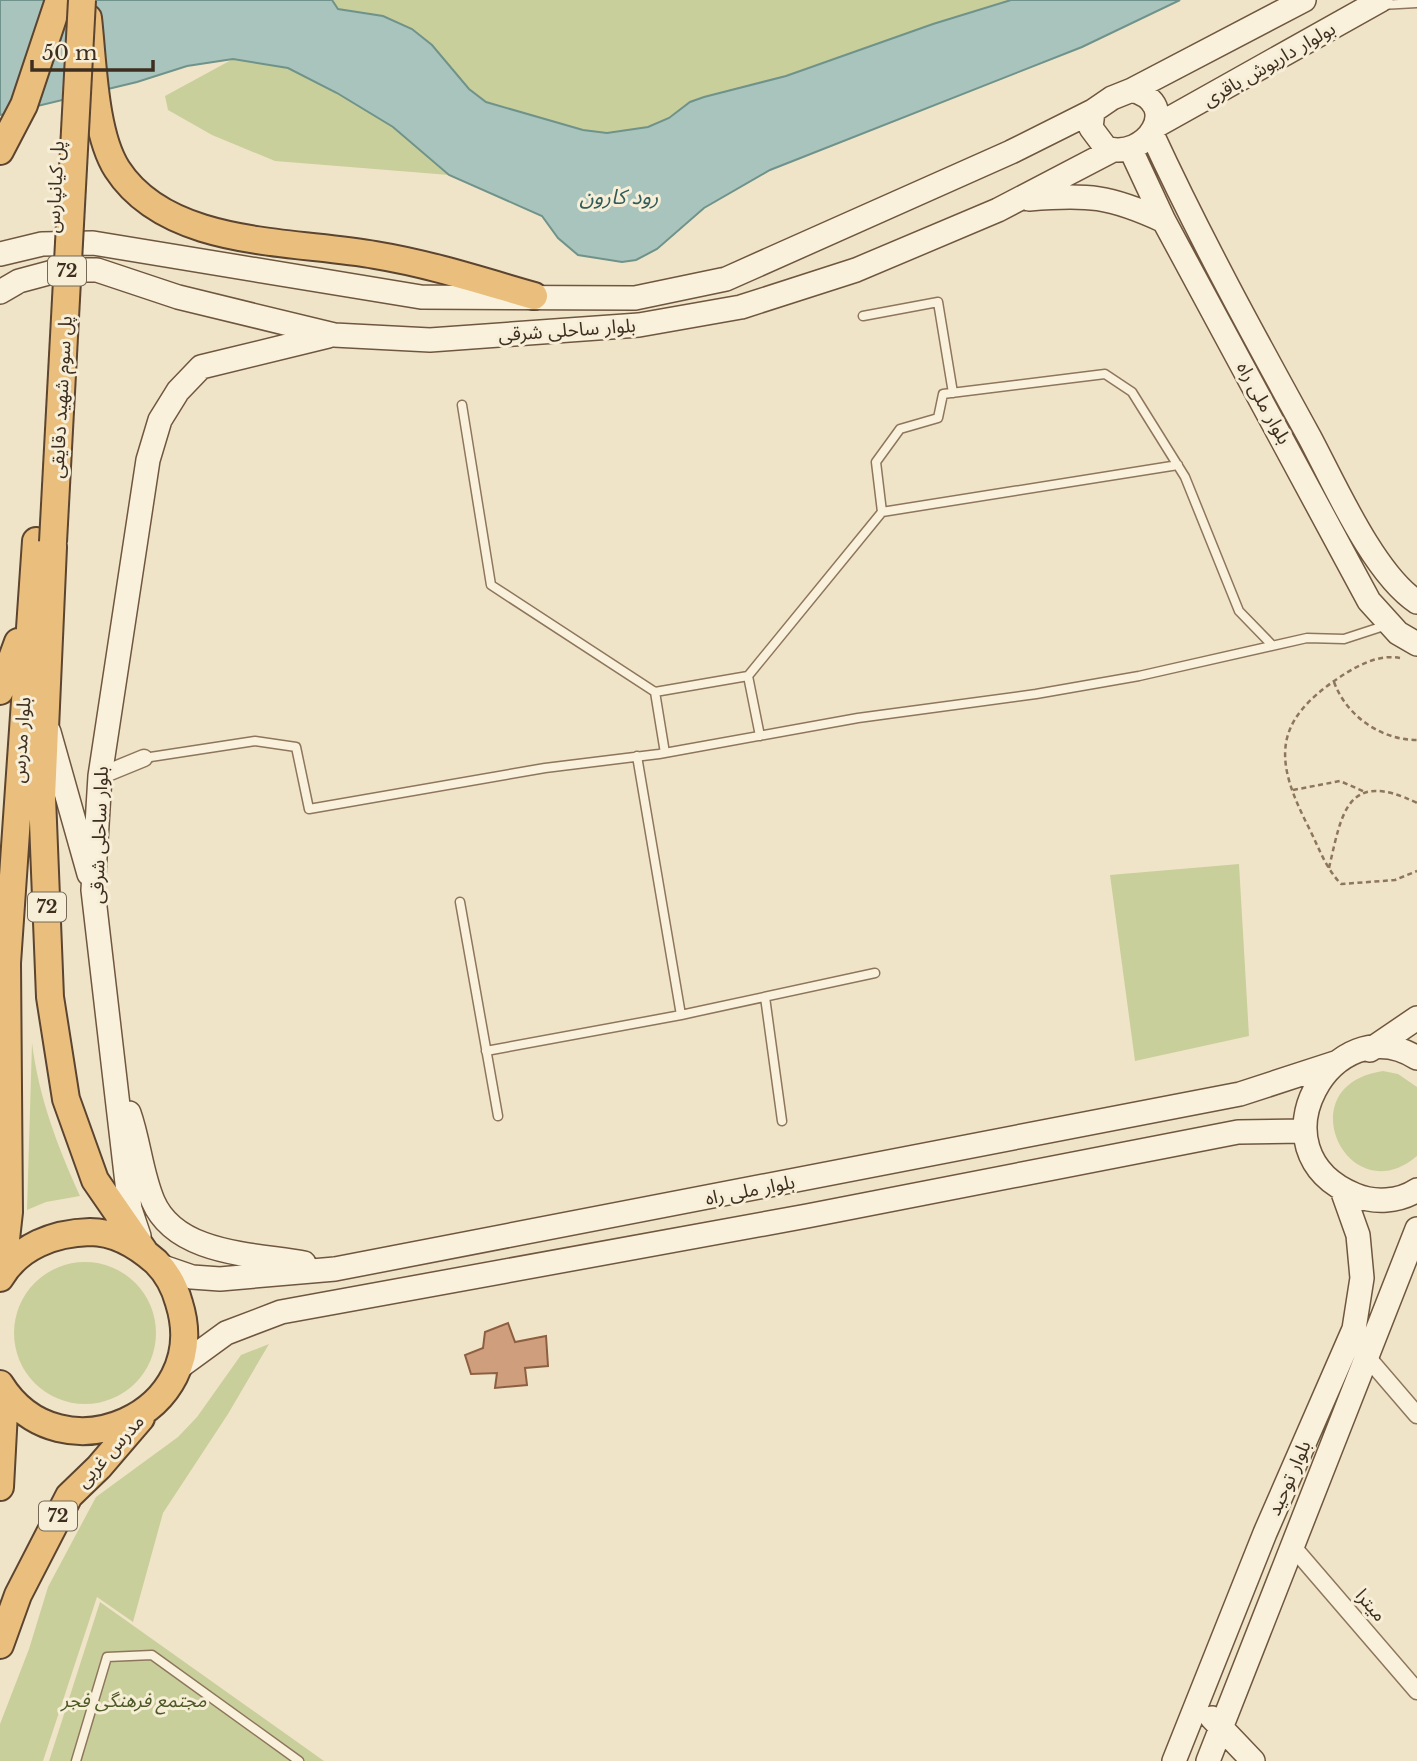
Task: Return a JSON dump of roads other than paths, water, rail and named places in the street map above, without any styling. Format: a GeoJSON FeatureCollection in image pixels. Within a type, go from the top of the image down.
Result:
{"type":"FeatureCollection","features":[{"type":"Feature","properties":{"kind":"highway"},"geometry":{"type":"LineString","coordinates":[[0,150],[24,105],[59,0]]}},
{"type":"Feature","properties":{"kind":"highway","name":"پل کیانپارس"},"geometry":{"type":"LineString","coordinates":[[44,542],[65,0]]}},
{"type":"Feature","properties":{"kind":"highway"},"geometry":{"type":"LineString","coordinates":[[84,0],[108,148],[116,167],[130,185],[162,211],[215,234],[376,255],[447,270],[534,296]]}},
{"type":"Feature","properties":{"kind":"highway","name":"پل سوم شهید دقایقی"},"geometry":{"type":"LineString","coordinates":[[44,542],[84,0]]}},
{"type":"Feature","properties":{"kind":"highway","name":"بلوار مدرس"},"geometry":{"type":"LineString","coordinates":[[1,1277],[9,1212],[7,963],[31,604],[44,542]]}},
{"type":"Feature","properties":{"kind":"highway","name":"بلوار مدرس"},"geometry":{"type":"LineString","coordinates":[[44,542],[45,720],[42,797],[50,997],[66,1099],[95,1180],[152,1259]]}},
{"type":"Feature","properties":{"kind":"highway"},"geometry":{"type":"LineString","coordinates":[[0,691],[31,604]]}},
{"type":"Feature","properties":{"kind":"highway"},"geometry":{"type":"LineString","coordinates":[[0,1029],[7,963]]}},
{"type":"Feature","properties":{"kind":"highway","name":"72"},"geometry":{"type":"LineString","coordinates":[[1,1277],[31,1248],[68,1233],[95,1232],[121,1238],[152,1259],[175,1289],[183,1315],[184,1342],[178,1368],[166,1389],[150,1408],[120,1425],[86,1432],[63,1430],[41,1422],[21,1409],[3,1389]]}},
{"type":"Feature","properties":{"kind":"highway","name":"72"},"geometry":{"type":"LineString","coordinates":[[0,1487],[3,1389]]}},
{"type":"Feature","properties":{"kind":"highway","name":"مدرس غربی"},"geometry":{"type":"LineString","coordinates":[[0,1646],[18,1595],[69,1496],[99,1467],[150,1408]]}},
{"type":"Feature","properties":{"kind":"main road","name":"بولوار داریوش باقری"},"geometry":{"type":"LineString","coordinates":[[1132,90],[1304,0]]}},
{"type":"Feature","properties":{"kind":"main road","name":"بولوار داریوش باقری"},"geometry":{"type":"LineString","coordinates":[[1154,130],[1376,3]]}},
{"type":"Feature","properties":{"kind":"main road"},"geometry":{"type":"LineString","coordinates":[[1132,90],[1144,94],[1152,102],[1154,130],[1121,149],[1100,144],[1091,128],[1093,111],[1112,98],[1132,90]]}},
{"type":"Feature","properties":{"kind":"main road","name":"بلوار ساحلی شرقی"},"geometry":{"type":"LineString","coordinates":[[0,254],[41,244],[93,243],[421,298],[635,298],[726,279],[1011,152],[1093,111]]}},
{"type":"Feature","properties":{"kind":"main road","name":"بلوار ملی راه"},"geometry":{"type":"LineString","coordinates":[[1154,130],[1166,165],[1200,235],[1339,493],[1379,561],[1403,593],[1417,603]]}},
{"type":"Feature","properties":{"kind":"main road","name":"بلوار ملی راه"},"geometry":{"type":"LineString","coordinates":[[1121,149],[1143,174],[1164,220],[1369,601],[1413,652]]}},
{"type":"Feature","properties":{"kind":"main road","name":"بلوار ساحلی شرقی"},"geometry":{"type":"LineString","coordinates":[[0,292],[19,281],[60,270],[97,270],[178,297],[334,335],[444,339],[639,325],[741,307],[856,270],[1018,200],[1121,149]]}},
{"type":"Feature","properties":{"kind":"main road"},"geometry":{"type":"LineString","coordinates":[[1143,174],[1152,164],[1166,165]]}},
{"type":"Feature","properties":{"kind":"main road"},"geometry":{"type":"LineString","coordinates":[[1018,200],[1072,195],[1120,201],[1164,220]]}},
{"type":"Feature","properties":{"kind":"main road","name":"بلوار ساحلی شرقی"},"geometry":{"type":"LineString","coordinates":[[152,1259],[130,1209],[93,890],[100,776],[148,460],[160,420],[178,391],[201,368],[334,335]]}},
{"type":"Feature","properties":{"kind":"main road"},"geometry":{"type":"LineString","coordinates":[[45,720],[93,890]]}},
{"type":"Feature","properties":{"kind":"main road"},"geometry":{"type":"LineString","coordinates":[[0,926],[7,963]]}},
{"type":"Feature","properties":{"kind":"main road"},"geometry":{"type":"LineString","coordinates":[[1370,1050],[1417,1018]]}},
{"type":"Feature","properties":{"kind":"main road"},"geometry":{"type":"LineString","coordinates":[[1370,1050],[1384,1048],[1417,1058]]}},
{"type":"Feature","properties":{"kind":"main road","name":"بلوار ملی راه"},"geometry":{"type":"LineString","coordinates":[[152,1259],[192,1277],[220,1279],[335,1269],[1240,1094],[1335,1063],[1359,1051],[1370,1050]]}},
{"type":"Feature","properties":{"kind":"main road"},"geometry":{"type":"LineString","coordinates":[[1335,1063],[1317,1082],[1307,1107],[1305,1130],[1311,1154],[1323,1174],[1342,1189],[1364,1198],[1388,1200],[1417,1190]]}},
{"type":"Feature","properties":{"kind":"main road"},"geometry":{"type":"LineString","coordinates":[[115,1078],[130,1116],[152,1200],[176,1231],[203,1245],[335,1269]]}},
{"type":"Feature","properties":{"kind":"main road","name":"بلوار ملی راه"},"geometry":{"type":"LineString","coordinates":[[178,1368],[226,1333],[281,1312],[807,1216],[1238,1132],[1305,1130]]}},
{"type":"Feature","properties":{"kind":"main road"},"geometry":{"type":"LineString","coordinates":[[801,1181],[807,1216]]}},
{"type":"Feature","properties":{"kind":"main road","name":"بلوار توحید"},"geometry":{"type":"LineString","coordinates":[[1174,1761],[1265,1533],[1354,1329],[1362,1278],[1358,1234],[1342,1189]]}},
{"type":"Feature","properties":{"kind":"main road","name":"بلوار توحید"},"geometry":{"type":"LineString","coordinates":[[1208,1761],[1417,1229]]}},
{"type":"Feature","properties":{"kind":"main road"},"geometry":{"type":"LineString","coordinates":[[1196,1704],[1222,1726],[1253,1761]]}},
{"type":"Feature","properties":{"kind":"street"},"geometry":{"type":"LineString","coordinates":[[100,776],[144,758]]}},
{"type":"Feature","properties":{"kind":"street"},"geometry":{"type":"LineString","coordinates":[[1368,1358],[1417,1415]]}},
{"type":"Feature","properties":{"kind":"street","name":"میترا"},"geometry":{"type":"LineString","coordinates":[[1293,1547],[1417,1691]]}},
{"type":"Feature","properties":{"kind":"lane"},"geometry":{"type":"LineString","coordinates":[[1376,3],[1417,3]]}},
{"type":"Feature","properties":{"kind":"lane"},"geometry":{"type":"LineString","coordinates":[[863,316],[938,302],[953,393]]}},
{"type":"Feature","properties":{"kind":"lane"},"geometry":{"type":"LineString","coordinates":[[882,512],[876,462],[900,429],[939,418],[943,394],[1105,374],[1132,392],[1178,465],[1238,611],[1272,645]]}},
{"type":"Feature","properties":{"kind":"lane"},"geometry":{"type":"LineString","coordinates":[[462,405],[491,585],[655,692],[748,676],[882,512],[1178,465]]}},
{"type":"Feature","properties":{"kind":"lane"},"geometry":{"type":"LineString","coordinates":[[144,758],[255,741],[296,747],[309,809],[461,781],[665,753],[858,718],[1049,692],[1139,676],[1307,638],[1344,639],[1390,624]]}},
{"type":"Feature","properties":{"kind":"lane"},"geometry":{"type":"LineString","coordinates":[[748,676],[760,736]]}},
{"type":"Feature","properties":{"kind":"lane"},"geometry":{"type":"LineString","coordinates":[[655,692],[665,753]]}},
{"type":"Feature","properties":{"kind":"lane"},"geometry":{"type":"LineString","coordinates":[[636,756],[681,1015]]}},
{"type":"Feature","properties":{"kind":"lane"},"geometry":{"type":"LineString","coordinates":[[460,901],[498,1116]]}},
{"type":"Feature","properties":{"kind":"lane"},"geometry":{"type":"LineString","coordinates":[[486,1051],[681,1015],[875,973]]}},
{"type":"Feature","properties":{"kind":"lane"},"geometry":{"type":"LineString","coordinates":[[765,997],[782,1121]]}},
{"type":"Feature","properties":{"kind":"lane"},"geometry":{"type":"LineString","coordinates":[[76,1761],[107,1657],[152,1654],[299,1761]]}},
{"type":"Feature","properties":{"kind":"water","name":"رود کارون"},"geometry":{"type":"Polygon","coordinates":[[[0,0],[332,0],[338,9],[383,16],[412,29],[432,45],[469,89],[486,102],[583,130],[607,133],[648,127],[669,118],[690,102],[704,97],[786,76],[933,24],[1011,0],[1180,0],[1082,47],[770,170],[704,208],[657,249],[636,260],[622,262],[578,255],[558,238],[542,216],[449,175],[393,127],[337,93],[288,68],[233,59],[187,66],[137,82],[0,115],[0,0]]]}},
{"type":"Feature","properties":{"kind":"park label","name":"مجتمع فرهنگی فجر"},"geometry":{"type":"Point","coordinates":[134,1700]}}]}
